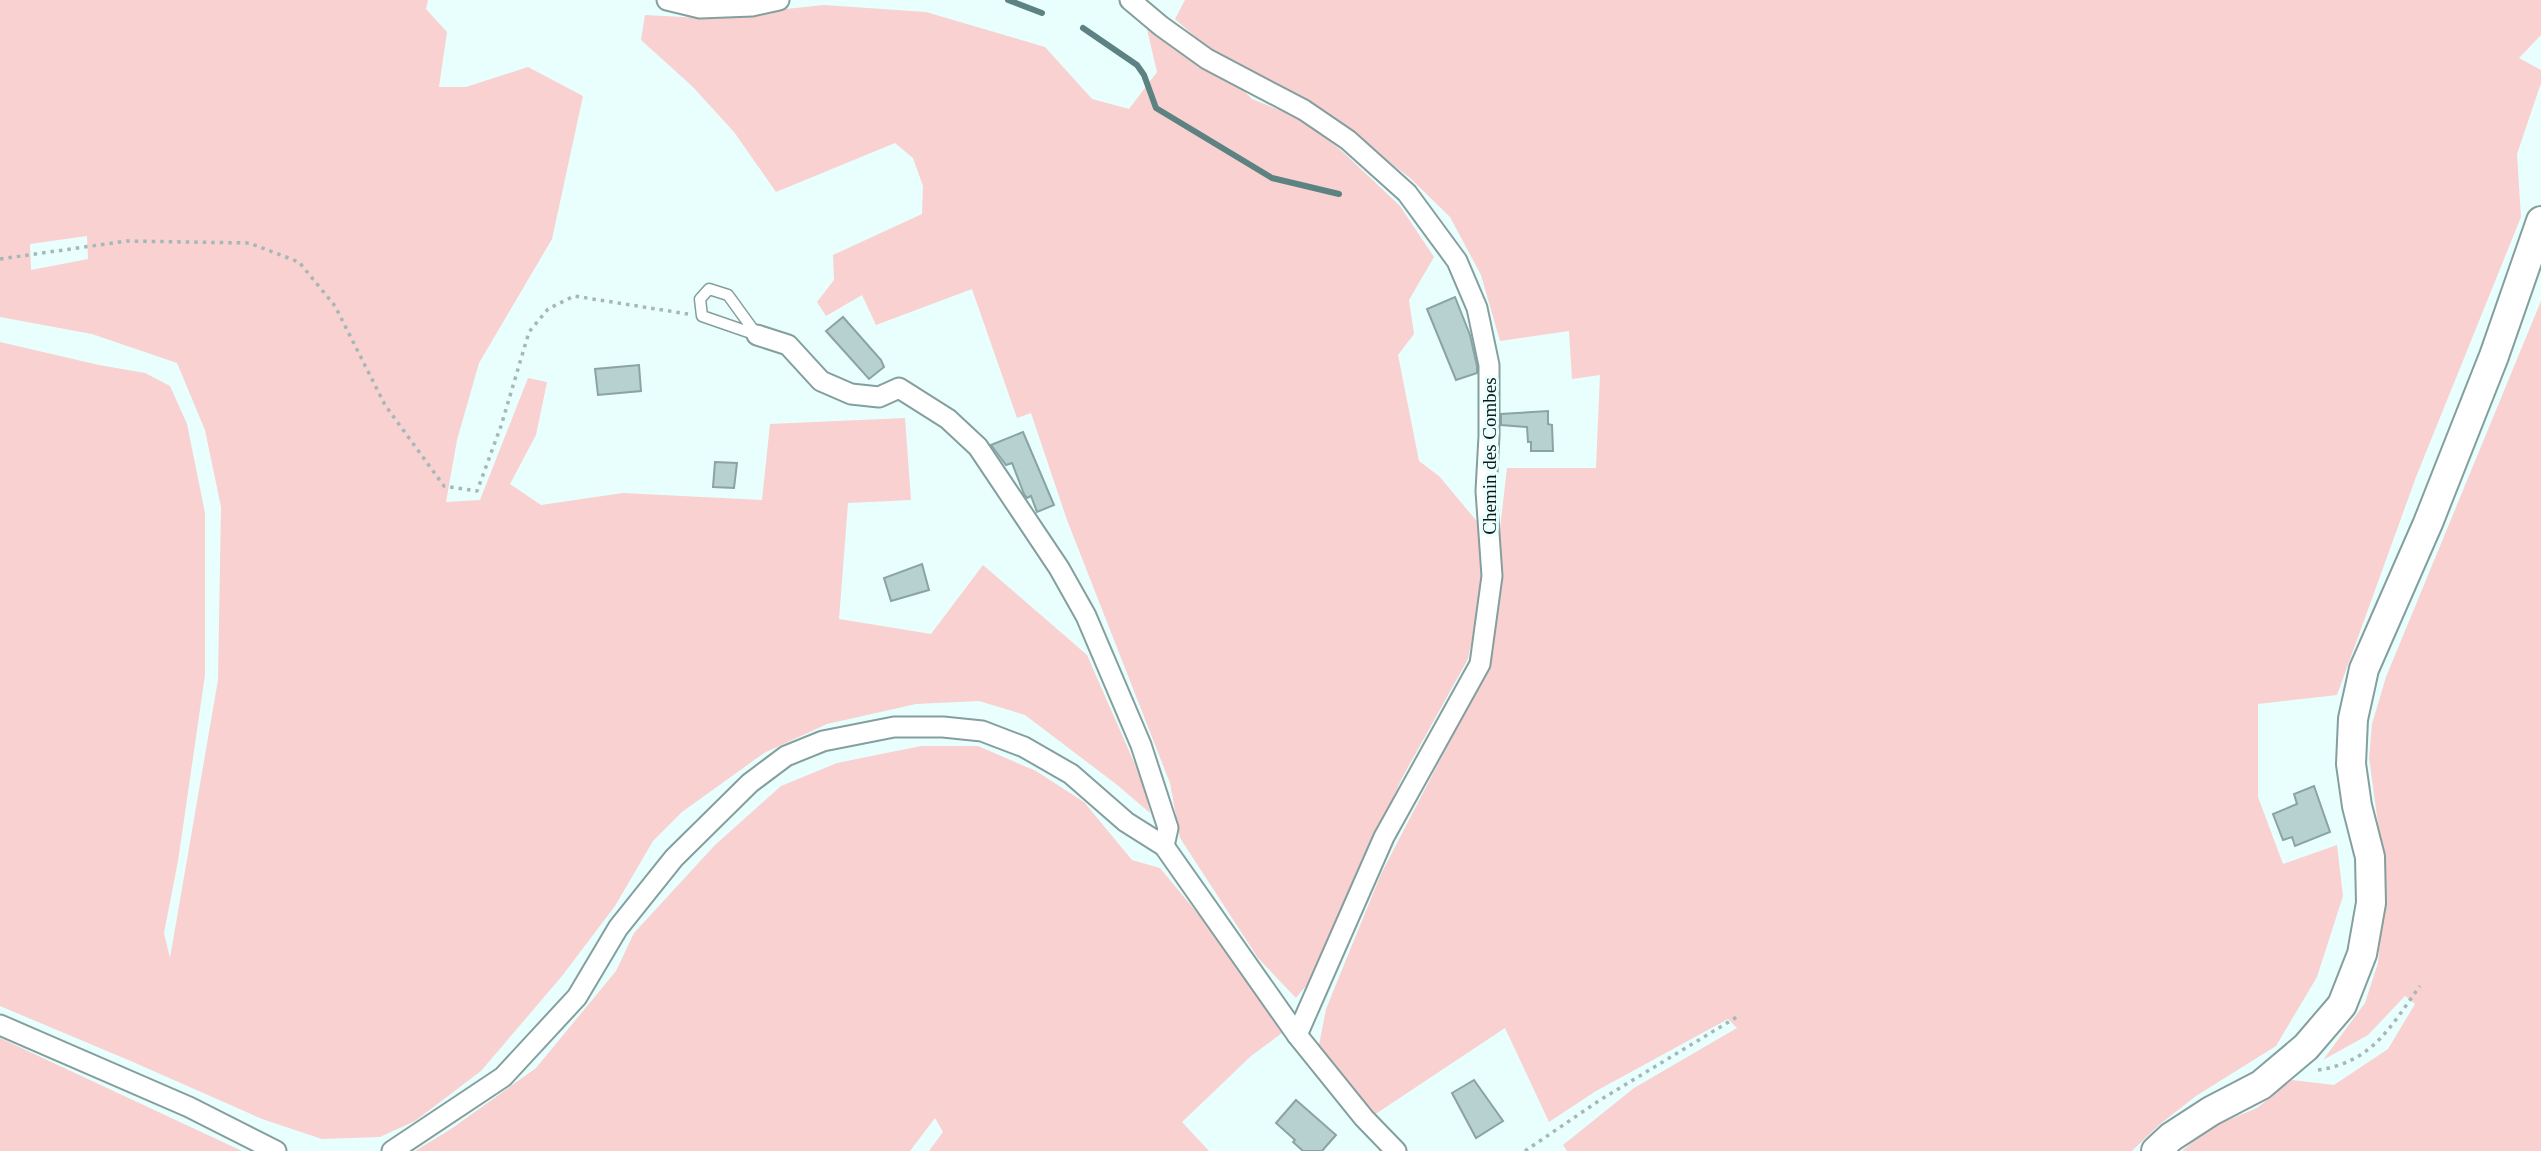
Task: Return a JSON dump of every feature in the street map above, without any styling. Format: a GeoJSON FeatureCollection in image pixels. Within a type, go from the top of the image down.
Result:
{"type":"FeatureCollection","features":[{"type":"Feature","properties":{"kind":"street"},"geometry":{"type":"LineString","coordinates":[[667,0],[700,8],[752,6],[779,0]]}},
{"type":"Feature","properties":{"kind":"street","name":"Chemin des Combes"},"geometry":{"type":"LineString","coordinates":[[1130,0],[1208,59],[1304,110],[1348,140],[1407,193],[1457,261],[1477,308],[1489,365],[1486,491],[1492,576],[1480,664],[1384,837],[1297,1035]]}},
{"type":"Feature","properties":{"kind":"street"},"geometry":{"type":"LineString","coordinates":[[2156,1151],[2171,1137],[2211,1111],[2261,1086],[2306,1047],[2342,1005],[2361,954],[2371,903],[2370,857],[2357,806],[2351,764],[2352,730],[2364,668],[2428,523],[2494,356],[2541,221]]}},
{"type":"Feature","properties":{"kind":"street"},"geometry":{"type":"LineString","coordinates":[[757,335],[788,345],[821,381],[851,394],[879,397],[899,388],[947,419],[978,447],[1059,568],[1086,616],[1141,745],[1160,799],[1168,828],[1164,845]]}},
{"type":"Feature","properties":{"kind":"street"},"geometry":{"type":"LineString","coordinates":[[392,1151],[503,1077],[577,997],[618,928],[674,858],[750,783],[786,756],[823,741],[894,727],[943,727],[982,731],[1024,747],[1072,774],[1126,822],[1164,845],[1297,1035],[1364,1118],[1396,1151]]}},
{"type":"Feature","properties":{"kind":"street"},"geometry":{"type":"LineString","coordinates":[[0,1025],[189,1107],[276,1151]]}},
{"type":"Feature","properties":{"kind":"lane"},"geometry":{"type":"LineString","coordinates":[[709,289],[729,296],[757,335],[702,316],[700,299],[709,289]]}},
{"type":"Feature","properties":{"kind":"path"},"geometry":{"type":"LineString","coordinates":[[0,259],[127,241],[249,243],[299,262],[335,306],[385,405],[444,486],[477,491],[501,426],[529,332],[548,309],[574,296],[702,316]]}},
{"type":"Feature","properties":{"kind":"path"},"geometry":{"type":"LineString","coordinates":[[2290,1061],[2312,1071],[2339,1067],[2379,1042],[2420,986]]}},
{"type":"Feature","properties":{"kind":"path"},"geometry":{"type":"LineString","coordinates":[[1525,1151],[1600,1100],[1740,1015]]}},
{"type":"Feature","properties":{"kind":"shaded area"},"geometry":{"type":"Polygon","coordinates":[[[0,0],[428,0],[426,9],[447,32],[439,87],[466,87],[528,67],[583,96],[552,239],[479,363],[457,440],[446,502],[480,500],[528,378],[547,382],[536,435],[510,484],[541,505],[623,493],[762,500],[770,424],[905,418],[911,500],[848,503],[839,619],[931,634],[983,565],[1087,655],[1144,785],[1150,813],[1025,715],[979,701],[916,704],[827,724],[764,753],[682,812],[653,841],[615,906],[562,976],[481,1071],[415,1121],[380,1137],[322,1139],[262,1119],[0,1006],[0,342],[145,373],[170,386],[187,424],[205,513],[205,675],[178,861],[164,933],[170,958],[218,680],[221,507],[205,430],[177,363],[92,334],[0,317],[0,0]],[[87,236],[30,244],[31,270],[88,259],[87,236]]]}},
{"type":"Feature","properties":{"kind":"shaded area"},"geometry":{"type":"Polygon","coordinates":[[[1185,0],[2541,0],[2541,35],[2519,58],[2541,70],[2541,83],[2517,154],[2521,217],[2416,477],[2337,695],[2258,704],[2258,797],[2283,864],[2337,845],[2343,896],[2317,977],[2276,1046],[2196,1096],[2159,1125],[2132,1151],[1567,1151],[1563,1145],[1634,1088],[1737,1028],[1728,1019],[1596,1091],[1549,1122],[1505,1028],[1374,1115],[1319,1045],[1326,1009],[1381,874],[1483,677],[1507,468],[1596,468],[1600,375],[1572,379],[1569,331],[1500,341],[1481,275],[1450,217],[1410,178],[1308,100],[1211,51],[1175,19],[1185,0]]]}},
{"type":"Feature","properties":{"kind":"shaded area"},"geometry":{"type":"Polygon","coordinates":[[[824,5],[926,12],[1045,47],[1092,99],[1129,109],[1157,72],[1146,25],[1200,66],[1241,88],[1252,99],[1302,119],[1343,152],[1400,206],[1434,257],[1409,300],[1414,334],[1398,355],[1419,461],[1439,476],[1480,525],[1484,579],[1468,659],[1402,778],[1310,981],[1296,998],[1258,958],[1180,838],[1170,783],[1067,520],[1031,413],[1017,418],[972,289],[876,325],[862,295],[826,316],[817,302],[834,280],[833,255],[922,214],[923,186],[913,158],[895,143],[776,192],[734,132],[692,86],[641,40],[645,15],[702,18],[824,5]]]}},
{"type":"Feature","properties":{"kind":"shaded area"},"geometry":{"type":"Polygon","coordinates":[[[2541,301],[2541,1151],[2182,1151],[2209,1128],[2257,1108],[2292,1080],[2334,1085],[2388,1049],[2415,1004],[2405,996],[2368,1035],[2323,1060],[2365,1003],[2378,963],[2385,874],[2369,758],[2372,724],[2386,677],[2541,301]]]}},
{"type":"Feature","properties":{"kind":"shaded area"},"geometry":{"type":"Polygon","coordinates":[[[921,746],[978,746],[1036,771],[1084,802],[1132,860],[1160,868],[1208,926],[1282,1033],[1251,1056],[1182,1122],[1209,1151],[929,1151],[943,1132],[935,1118],[910,1151],[415,1151],[451,1129],[536,1068],[616,971],[634,933],[715,845],[781,786],[837,763],[921,746]]]}},
{"type":"Feature","properties":{"kind":"shaded area"},"geometry":{"type":"Polygon","coordinates":[[[0,1038],[242,1151],[0,1151],[0,1038]]]}},
{"type":"Feature","properties":{"kind":"building"},"geometry":{"type":"Polygon","coordinates":[[[1455,297],[1470,335],[1477,366],[1477,373],[1456,380],[1427,309],[1455,297]]]}},
{"type":"Feature","properties":{"kind":"building"},"geometry":{"type":"Polygon","coordinates":[[[843,317],[881,360],[884,367],[869,379],[826,331],[843,317]]]}},
{"type":"Feature","properties":{"kind":"building"},"geometry":{"type":"Polygon","coordinates":[[[639,365],[641,391],[598,395],[595,369],[639,365]]]}},
{"type":"Feature","properties":{"kind":"building"},"geometry":{"type":"Polygon","coordinates":[[[1548,411],[1548,424],[1552,425],[1553,451],[1531,451],[1527,427],[1501,425],[1501,414],[1548,411]]]}},
{"type":"Feature","properties":{"kind":"building"},"geometry":{"type":"Polygon","coordinates":[[[1023,432],[1054,505],[1037,512],[1031,496],[1027,498],[1024,494],[1012,463],[1006,465],[991,445],[1023,432]]]}},
{"type":"Feature","properties":{"kind":"building"},"geometry":{"type":"Polygon","coordinates":[[[715,462],[737,463],[734,488],[713,487],[715,462]]]}},
{"type":"Feature","properties":{"kind":"building"},"geometry":{"type":"Polygon","coordinates":[[[922,564],[929,590],[891,601],[884,578],[922,564]]]}},
{"type":"Feature","properties":{"kind":"building"},"geometry":{"type":"Polygon","coordinates":[[[2314,786],[2330,832],[2295,846],[2292,837],[2283,840],[2273,814],[2297,804],[2294,794],[2314,786]]]}},
{"type":"Feature","properties":{"kind":"building"},"geometry":{"type":"Polygon","coordinates":[[[1474,1080],[1503,1121],[1476,1138],[1452,1093],[1474,1080]]]}},
{"type":"Feature","properties":{"kind":"building"},"geometry":{"type":"Polygon","coordinates":[[[1296,1100],[1336,1135],[1322,1151],[1303,1151],[1276,1123],[1296,1100]]]}},
{"type":"Feature","properties":{"kind":"waterway"},"geometry":{"type":"LineString","coordinates":[[1008,0],[1042,13]]}},
{"type":"Feature","properties":{"kind":"waterway"},"geometry":{"type":"LineString","coordinates":[[1083,28],[1137,65],[1144,75],[1156,108],[1272,178],[1339,194]]}}]}
